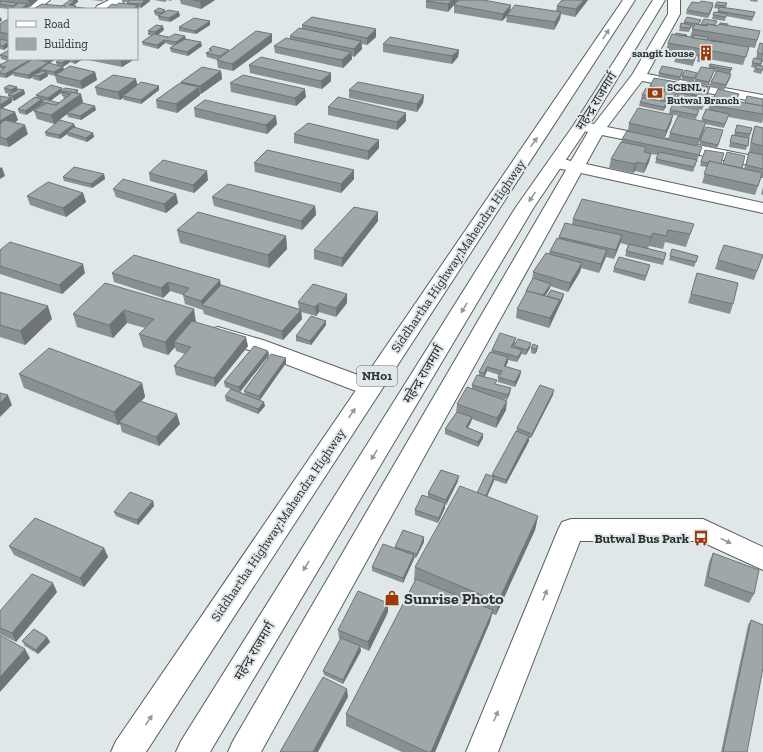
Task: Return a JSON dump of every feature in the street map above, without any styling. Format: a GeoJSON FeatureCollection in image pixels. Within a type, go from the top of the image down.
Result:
{"type":"FeatureCollection","features":[{"type":"Feature","properties":{"kind":"main road"},"geometry":{"type":"LineString","coordinates":[[32,8],[44,0]]}},
{"type":"Feature","properties":{"kind":"main road"},"geometry":{"type":"LineString","coordinates":[[103,8],[119,0]]}},
{"type":"Feature","properties":{"kind":"main road","name":"Siddhartha Highway;Mahendra Highway"},"geometry":{"type":"LineString","coordinates":[[127,752],[629,0]]}},
{"type":"Feature","properties":{"kind":"main road","name":"महेन्द्र राजमार्ग"},"geometry":{"type":"LineString","coordinates":[[192,752],[521,214],[566,164],[589,128],[614,72],[659,0]]}},
{"type":"Feature","properties":{"kind":"main road"},"geometry":{"type":"LineString","coordinates":[[589,128],[638,77],[674,14],[674,0]]}},
{"type":"Feature","properties":{"kind":"main road"},"geometry":{"type":"LineString","coordinates":[[614,72],[763,100]]}},
{"type":"Feature","properties":{"kind":"main road"},"geometry":{"type":"LineString","coordinates":[[589,128],[763,163]]}},
{"type":"Feature","properties":{"kind":"main road"},"geometry":{"type":"LineString","coordinates":[[244,752],[566,164],[763,208]]}},
{"type":"Feature","properties":{"kind":"main road"},"geometry":{"type":"LineString","coordinates":[[203,330],[256,345],[369,388]]}},
{"type":"Feature","properties":{"kind":"main road"},"geometry":{"type":"LineString","coordinates":[[482,752],[571,530],[703,530],[763,559]]}},
{"type":"Feature","properties":{"kind":"building"},"geometry":{"type":"Polygon","coordinates":[[[70,0],[75,0],[69,5],[84,8],[63,8],[66,6],[62,6],[70,0]]]}},
{"type":"Feature","properties":{"kind":"building"},"geometry":{"type":"Polygon","coordinates":[[[130,0],[145,0],[141,4],[127,3],[130,0]]]}},
{"type":"Feature","properties":{"kind":"building"},"geometry":{"type":"Polygon","coordinates":[[[452,0],[448,4],[426,1],[452,0]]]}},
{"type":"Feature","properties":{"kind":"building"},"geometry":{"type":"Polygon","coordinates":[[[459,0],[483,0],[511,5],[503,14],[454,5],[459,0]]]}},
{"type":"Feature","properties":{"kind":"building"},"geometry":{"type":"Polygon","coordinates":[[[562,0],[584,0],[576,9],[557,6],[562,0]]]}},
{"type":"Feature","properties":{"kind":"building"},"geometry":{"type":"Polygon","coordinates":[[[0,1],[17,3],[13,6],[0,4],[0,1]]]}},
{"type":"Feature","properties":{"kind":"building"},"geometry":{"type":"Polygon","coordinates":[[[701,1],[713,3],[709,14],[687,10],[692,2],[700,3],[701,1]]]}},
{"type":"Feature","properties":{"kind":"building"},"geometry":{"type":"Polygon","coordinates":[[[717,2],[727,3],[725,6],[715,5],[717,2]]]}},
{"type":"Feature","properties":{"kind":"building"},"geometry":{"type":"Polygon","coordinates":[[[19,3],[28,4],[22,8],[12,8],[19,3]]]}},
{"type":"Feature","properties":{"kind":"building"},"geometry":{"type":"Polygon","coordinates":[[[119,3],[138,5],[134,8],[107,8],[112,4],[116,5],[119,3]]]}},
{"type":"Feature","properties":{"kind":"building"},"geometry":{"type":"Polygon","coordinates":[[[42,4],[63,6],[60,8],[35,8],[42,4]]]}},
{"type":"Feature","properties":{"kind":"building"},"geometry":{"type":"Polygon","coordinates":[[[515,5],[561,12],[555,22],[507,15],[515,5]]]}},
{"type":"Feature","properties":{"kind":"building"},"geometry":{"type":"Polygon","coordinates":[[[720,7],[755,12],[753,17],[718,11],[720,7]]]}},
{"type":"Feature","properties":{"kind":"building"},"geometry":{"type":"Polygon","coordinates":[[[159,8],[165,10],[161,13],[154,11],[159,8]]]}},
{"type":"Feature","properties":{"kind":"building"},"geometry":{"type":"Polygon","coordinates":[[[168,10],[179,12],[169,18],[158,16],[168,10]]]}},
{"type":"Feature","properties":{"kind":"building"},"geometry":{"type":"Polygon","coordinates":[[[714,12],[727,14],[726,17],[713,15],[714,12]]]}},
{"type":"Feature","properties":{"kind":"building"},"geometry":{"type":"Polygon","coordinates":[[[312,17],[376,29],[367,38],[302,25],[312,17]]]}},
{"type":"Feature","properties":{"kind":"building"},"geometry":{"type":"Polygon","coordinates":[[[687,17],[701,20],[698,24],[684,22],[687,17]]]}},
{"type":"Feature","properties":{"kind":"building"},"geometry":{"type":"Polygon","coordinates":[[[194,18],[210,21],[195,31],[179,27],[194,18]]]}},
{"type":"Feature","properties":{"kind":"building"},"geometry":{"type":"Polygon","coordinates":[[[704,19],[717,21],[715,25],[701,24],[704,19]]]}},
{"type":"Feature","properties":{"kind":"building"},"geometry":{"type":"Polygon","coordinates":[[[8,20],[8,34],[0,32],[0,24],[8,20]]]}},
{"type":"Feature","properties":{"kind":"building"},"geometry":{"type":"Polygon","coordinates":[[[681,23],[691,25],[690,28],[680,27],[681,23]]]}},
{"type":"Feature","properties":{"kind":"building"},"geometry":{"type":"Polygon","coordinates":[[[720,23],[728,24],[727,26],[720,23]]]}},
{"type":"Feature","properties":{"kind":"building"},"geometry":{"type":"Polygon","coordinates":[[[695,24],[718,26],[719,24],[760,31],[757,40],[692,29],[695,24]]]}},
{"type":"Feature","properties":{"kind":"building"},"geometry":{"type":"Polygon","coordinates":[[[156,25],[163,26],[155,32],[148,31],[156,25]]]}},
{"type":"Feature","properties":{"kind":"building"},"geometry":{"type":"Polygon","coordinates":[[[299,28],[361,41],[354,49],[290,36],[299,28]]]}},
{"type":"Feature","properties":{"kind":"building"},"geometry":{"type":"Polygon","coordinates":[[[256,31],[272,34],[232,64],[217,60],[256,31]]]}},
{"type":"Feature","properties":{"kind":"building"},"geometry":{"type":"Polygon","coordinates":[[[676,33],[687,35],[675,35],[676,33]]]}},
{"type":"Feature","properties":{"kind":"building"},"geometry":{"type":"Polygon","coordinates":[[[154,34],[168,37],[167,38],[175,34],[185,36],[176,42],[164,40],[157,45],[142,42],[154,34]]]}},
{"type":"Feature","properties":{"kind":"building"},"geometry":{"type":"Polygon","coordinates":[[[672,34],[749,47],[746,57],[668,43],[672,34]]]}},
{"type":"Feature","properties":{"kind":"building"},"geometry":{"type":"Polygon","coordinates":[[[694,35],[708,37],[707,40],[693,38],[694,35]]]}},
{"type":"Feature","properties":{"kind":"building"},"geometry":{"type":"Polygon","coordinates":[[[390,37],[459,50],[452,56],[383,44],[390,37]]]}},
{"type":"Feature","properties":{"kind":"building"},"geometry":{"type":"Polygon","coordinates":[[[286,38],[351,52],[342,60],[274,46],[286,38]]]}},
{"type":"Feature","properties":{"kind":"building"},"geometry":{"type":"Polygon","coordinates":[[[0,39],[8,41],[3,46],[0,45],[0,39]]]}},
{"type":"Feature","properties":{"kind":"building"},"geometry":{"type":"Polygon","coordinates":[[[185,39],[201,42],[187,52],[170,48],[185,39]]]}},
{"type":"Feature","properties":{"kind":"building"},"geometry":{"type":"Polygon","coordinates":[[[760,43],[763,44],[763,54],[757,53],[760,43]]]}},
{"type":"Feature","properties":{"kind":"building"},"geometry":{"type":"Polygon","coordinates":[[[213,46],[229,50],[220,56],[206,53],[212,50],[209,49],[213,46]]]}},
{"type":"Feature","properties":{"kind":"building"},"geometry":{"type":"Polygon","coordinates":[[[8,51],[8,57],[0,55],[8,51]]]}},
{"type":"Feature","properties":{"kind":"building"},"geometry":{"type":"Polygon","coordinates":[[[678,52],[696,55],[694,61],[675,58],[678,52]]]}},
{"type":"Feature","properties":{"kind":"building"},"geometry":{"type":"Polygon","coordinates":[[[699,55],[703,55],[702,58],[698,58],[699,55]]]}},
{"type":"Feature","properties":{"kind":"building"},"geometry":{"type":"Polygon","coordinates":[[[261,57],[331,73],[321,81],[249,65],[261,57]]]}},
{"type":"Feature","properties":{"kind":"building"},"geometry":{"type":"Polygon","coordinates":[[[754,58],[762,60],[761,64],[752,63],[754,58]]]}},
{"type":"Feature","properties":{"kind":"building"},"geometry":{"type":"Polygon","coordinates":[[[9,60],[30,60],[5,74],[0,73],[0,71],[6,67],[0,65],[9,60]]]}},
{"type":"Feature","properties":{"kind":"building"},"geometry":{"type":"Polygon","coordinates":[[[31,60],[49,62],[28,75],[12,72],[31,60]]]}},
{"type":"Feature","properties":{"kind":"building"},"geometry":{"type":"Polygon","coordinates":[[[59,60],[66,60],[62,63],[56,62],[59,60]]]}},
{"type":"Feature","properties":{"kind":"building"},"geometry":{"type":"Polygon","coordinates":[[[49,63],[63,67],[54,72],[40,69],[49,63]]]}},
{"type":"Feature","properties":{"kind":"building"},"geometry":{"type":"Polygon","coordinates":[[[710,64],[732,68],[731,70],[709,66],[710,64]]]}},
{"type":"Feature","properties":{"kind":"building"},"geometry":{"type":"Polygon","coordinates":[[[756,65],[763,66],[763,70],[755,68],[756,65]]]}},
{"type":"Feature","properties":{"kind":"building"},"geometry":{"type":"Polygon","coordinates":[[[70,66],[95,72],[80,81],[55,75],[70,66]]]}},
{"type":"Feature","properties":{"kind":"building"},"geometry":{"type":"Polygon","coordinates":[[[662,66],[683,70],[680,77],[659,73],[662,66]]]}},
{"type":"Feature","properties":{"kind":"building"},"geometry":{"type":"Polygon","coordinates":[[[202,67],[221,71],[200,86],[181,82],[202,67]]]}},
{"type":"Feature","properties":{"kind":"building"},"geometry":{"type":"Polygon","coordinates":[[[701,67],[715,69],[709,82],[695,79],[701,67]]]}},
{"type":"Feature","properties":{"kind":"building"},"geometry":{"type":"Polygon","coordinates":[[[685,70],[697,73],[694,78],[682,76],[685,70]]]}},
{"type":"Feature","properties":{"kind":"building"},"geometry":{"type":"Polygon","coordinates":[[[43,71],[47,72],[39,76],[32,75],[43,71]]]}},
{"type":"Feature","properties":{"kind":"building"},"geometry":{"type":"Polygon","coordinates":[[[717,71],[731,74],[726,85],[711,82],[717,71]]]}},
{"type":"Feature","properties":{"kind":"building"},"geometry":{"type":"Polygon","coordinates":[[[113,75],[136,79],[118,92],[95,87],[113,75]]]}},
{"type":"Feature","properties":{"kind":"building"},"geometry":{"type":"Polygon","coordinates":[[[243,75],[305,89],[295,98],[230,83],[243,75]]]}},
{"type":"Feature","properties":{"kind":"building"},"geometry":{"type":"Polygon","coordinates":[[[654,78],[677,82],[672,91],[650,86],[654,78]]]}},
{"type":"Feature","properties":{"kind":"building"},"geometry":{"type":"Polygon","coordinates":[[[141,82],[159,86],[141,100],[123,96],[141,82]]]}},
{"type":"Feature","properties":{"kind":"building"},"geometry":{"type":"Polygon","coordinates":[[[358,82],[424,95],[417,104],[349,90],[358,82]]]}},
{"type":"Feature","properties":{"kind":"building"},"geometry":{"type":"Polygon","coordinates":[[[180,83],[199,87],[176,104],[156,100],[180,83]]]}},
{"type":"Feature","properties":{"kind":"building"},"geometry":{"type":"Polygon","coordinates":[[[679,83],[692,86],[689,93],[675,91],[679,83]]]}},
{"type":"Feature","properties":{"kind":"building"},"geometry":{"type":"Polygon","coordinates":[[[694,84],[710,87],[706,97],[690,94],[694,84]]]}},
{"type":"Feature","properties":{"kind":"building"},"geometry":{"type":"Polygon","coordinates":[[[9,85],[17,87],[11,90],[4,88],[9,85]]]}},
{"type":"Feature","properties":{"kind":"building"},"geometry":{"type":"Polygon","coordinates":[[[51,85],[62,88],[48,98],[36,95],[51,85]]]}},
{"type":"Feature","properties":{"kind":"building"},"geometry":{"type":"Polygon","coordinates":[[[65,88],[78,90],[74,93],[60,91],[65,88]]]}},
{"type":"Feature","properties":{"kind":"building"},"geometry":{"type":"Polygon","coordinates":[[[646,88],[660,90],[656,98],[642,95],[646,88]]]}},
{"type":"Feature","properties":{"kind":"building"},"geometry":{"type":"Polygon","coordinates":[[[19,89],[24,90],[13,96],[8,95],[19,89]]]}},
{"type":"Feature","properties":{"kind":"building"},"geometry":{"type":"Polygon","coordinates":[[[718,89],[739,94],[736,101],[714,97],[718,89]]]}},
{"type":"Feature","properties":{"kind":"building"},"geometry":{"type":"Polygon","coordinates":[[[65,91],[81,94],[51,115],[34,111],[47,103],[56,105],[71,94],[62,92],[65,91]]]}},
{"type":"Feature","properties":{"kind":"building"},"geometry":{"type":"Polygon","coordinates":[[[664,91],[676,93],[674,99],[661,97],[664,91]]]}},
{"type":"Feature","properties":{"kind":"building"},"geometry":{"type":"Polygon","coordinates":[[[679,93],[706,98],[703,105],[675,100],[679,93]]]}},
{"type":"Feature","properties":{"kind":"building"},"geometry":{"type":"Polygon","coordinates":[[[0,96],[11,98],[0,105],[0,96]]]}},
{"type":"Feature","properties":{"kind":"building"},"geometry":{"type":"Polygon","coordinates":[[[747,96],[763,99],[763,106],[745,103],[747,96]]]}},
{"type":"Feature","properties":{"kind":"building"},"geometry":{"type":"Polygon","coordinates":[[[35,97],[42,99],[25,111],[18,109],[35,97]]]}},
{"type":"Feature","properties":{"kind":"building"},"geometry":{"type":"Polygon","coordinates":[[[338,97],[406,113],[397,122],[328,107],[338,97]]]}},
{"type":"Feature","properties":{"kind":"building"},"geometry":{"type":"Polygon","coordinates":[[[712,97],[763,106],[763,114],[709,105],[712,97]]]}},
{"type":"Feature","properties":{"kind":"building"},"geometry":{"type":"Polygon","coordinates":[[[643,98],[667,102],[664,107],[640,102],[643,98]]]}},
{"type":"Feature","properties":{"kind":"building"},"geometry":{"type":"Polygon","coordinates":[[[45,99],[59,103],[56,105],[41,102],[45,99]]]}},
{"type":"Feature","properties":{"kind":"building"},"geometry":{"type":"Polygon","coordinates":[[[205,100],[276,116],[266,125],[194,108],[205,100]]]}},
{"type":"Feature","properties":{"kind":"building"},"geometry":{"type":"Polygon","coordinates":[[[82,103],[95,106],[80,116],[67,113],[82,103]]]}},
{"type":"Feature","properties":{"kind":"building"},"geometry":{"type":"Polygon","coordinates":[[[673,104],[699,110],[697,115],[670,110],[673,104]]]}},
{"type":"Feature","properties":{"kind":"building"},"geometry":{"type":"Polygon","coordinates":[[[0,108],[15,112],[0,121],[0,108]]]}},
{"type":"Feature","properties":{"kind":"building"},"geometry":{"type":"Polygon","coordinates":[[[638,108],[673,115],[666,131],[629,123],[638,108]]]}},
{"type":"Feature","properties":{"kind":"building"},"geometry":{"type":"Polygon","coordinates":[[[706,109],[729,114],[725,124],[702,119],[706,109]]]}},
{"type":"Feature","properties":{"kind":"building"},"geometry":{"type":"Polygon","coordinates":[[[678,116],[706,122],[699,139],[670,133],[678,116]]]}},
{"type":"Feature","properties":{"kind":"building"},"geometry":{"type":"Polygon","coordinates":[[[5,120],[25,125],[6,139],[0,137],[0,124],[5,120]]]}},
{"type":"Feature","properties":{"kind":"building"},"geometry":{"type":"Polygon","coordinates":[[[60,120],[74,124],[59,135],[45,132],[60,120]]]}},
{"type":"Feature","properties":{"kind":"building"},"geometry":{"type":"Polygon","coordinates":[[[308,123],[379,140],[368,151],[294,134],[308,123]]]}},
{"type":"Feature","properties":{"kind":"building"},"geometry":{"type":"Polygon","coordinates":[[[737,125],[752,128],[750,134],[735,132],[737,125]]]}},
{"type":"Feature","properties":{"kind":"building"},"geometry":{"type":"Polygon","coordinates":[[[755,126],[763,128],[763,146],[751,143],[755,126]]]}},
{"type":"Feature","properties":{"kind":"building"},"geometry":{"type":"Polygon","coordinates":[[[74,127],[93,133],[86,138],[67,132],[74,127]]]}},
{"type":"Feature","properties":{"kind":"building"},"geometry":{"type":"Polygon","coordinates":[[[706,127],[723,130],[718,145],[700,141],[706,127]]]}},
{"type":"Feature","properties":{"kind":"building"},"geometry":{"type":"Polygon","coordinates":[[[627,131],[702,147],[699,155],[622,139],[627,131]]]}},
{"type":"Feature","properties":{"kind":"building"},"geometry":{"type":"Polygon","coordinates":[[[732,135],[749,138],[748,146],[730,142],[732,135]]]}},
{"type":"Feature","properties":{"kind":"building"},"geometry":{"type":"Polygon","coordinates":[[[621,142],[646,147],[644,152],[651,154],[646,164],[637,162],[635,164],[611,159],[621,142]]]}},
{"type":"Feature","properties":{"kind":"building"},"geometry":{"type":"Polygon","coordinates":[[[267,150],[354,170],[341,184],[254,163],[267,150]]]}},
{"type":"Feature","properties":{"kind":"building"},"geometry":{"type":"Polygon","coordinates":[[[705,150],[724,153],[721,164],[709,161],[709,163],[701,162],[705,150]]]}},
{"type":"Feature","properties":{"kind":"building"},"geometry":{"type":"Polygon","coordinates":[[[659,152],[697,160],[694,167],[656,159],[659,152]]]}},
{"type":"Feature","properties":{"kind":"building"},"geometry":{"type":"Polygon","coordinates":[[[727,152],[745,156],[742,168],[723,164],[727,152]]]}},
{"type":"Feature","properties":{"kind":"building"},"geometry":{"type":"Polygon","coordinates":[[[749,152],[763,155],[763,169],[746,165],[749,152]]]}},
{"type":"Feature","properties":{"kind":"building"},"geometry":{"type":"Polygon","coordinates":[[[163,160],[207,171],[193,185],[149,173],[163,160]]]}},
{"type":"Feature","properties":{"kind":"building"},"geometry":{"type":"Polygon","coordinates":[[[709,161],[762,173],[758,186],[704,174],[709,161]]]}},
{"type":"Feature","properties":{"kind":"building"},"geometry":{"type":"Polygon","coordinates":[[[74,167],[104,174],[91,184],[63,177],[74,167]]]}},
{"type":"Feature","properties":{"kind":"building"},"geometry":{"type":"Polygon","coordinates":[[[123,179],[176,194],[164,204],[113,189],[123,179]]]}},
{"type":"Feature","properties":{"kind":"building"},"geometry":{"type":"Polygon","coordinates":[[[48,182],[83,193],[63,208],[27,196],[48,182]]]}},
{"type":"Feature","properties":{"kind":"building"},"geometry":{"type":"Polygon","coordinates":[[[228,184],[315,206],[301,221],[212,197],[228,184]]]}},
{"type":"Feature","properties":{"kind":"building"},"geometry":{"type":"Polygon","coordinates":[[[582,199],[694,224],[690,234],[668,230],[666,236],[653,233],[651,237],[573,219],[582,199]]]}},
{"type":"Feature","properties":{"kind":"building"},"geometry":{"type":"Polygon","coordinates":[[[354,207],[378,212],[342,258],[314,250],[354,207]]]}},
{"type":"Feature","properties":{"kind":"building"},"geometry":{"type":"Polygon","coordinates":[[[198,212],[286,236],[268,255],[177,230],[198,212]]]}},
{"type":"Feature","properties":{"kind":"building"},"geometry":{"type":"Polygon","coordinates":[[[565,223],[622,235],[616,250],[559,237],[565,223]]]}},
{"type":"Feature","properties":{"kind":"building"},"geometry":{"type":"Polygon","coordinates":[[[557,238],[607,250],[601,264],[550,251],[557,238]]]}},
{"type":"Feature","properties":{"kind":"building"},"geometry":{"type":"Polygon","coordinates":[[[10,242],[83,264],[59,285],[0,266],[0,250],[10,242]]]}},
{"type":"Feature","properties":{"kind":"building"},"geometry":{"type":"Polygon","coordinates":[[[629,244],[666,253],[664,260],[626,251],[629,244]]]}},
{"type":"Feature","properties":{"kind":"building"},"geometry":{"type":"Polygon","coordinates":[[[724,245],[763,255],[757,271],[718,260],[724,245]]]}},
{"type":"Feature","properties":{"kind":"building"},"geometry":{"type":"Polygon","coordinates":[[[672,249],[698,256],[696,262],[670,256],[672,249]]]}},
{"type":"Feature","properties":{"kind":"building"},"geometry":{"type":"Polygon","coordinates":[[[546,253],[582,263],[570,283],[533,272],[546,253]]]}},
{"type":"Feature","properties":{"kind":"building"},"geometry":{"type":"Polygon","coordinates":[[[134,255],[220,280],[201,301],[183,295],[189,288],[168,282],[161,288],[112,273],[134,255]]]}},
{"type":"Feature","properties":{"kind":"building"},"geometry":{"type":"Polygon","coordinates":[[[619,257],[650,265],[646,276],[614,268],[619,257]]]}},
{"type":"Feature","properties":{"kind":"building"},"geometry":{"type":"Polygon","coordinates":[[[697,273],[738,283],[733,304],[691,294],[697,273]]]}},
{"type":"Feature","properties":{"kind":"building"},"geometry":{"type":"Polygon","coordinates":[[[533,278],[551,284],[543,295],[526,291],[533,278]]]}},
{"type":"Feature","properties":{"kind":"building"},"geometry":{"type":"Polygon","coordinates":[[[105,283],[194,309],[165,342],[139,334],[154,319],[124,310],[109,325],[73,314],[105,283]]]}},
{"type":"Feature","properties":{"kind":"building"},"geometry":{"type":"Polygon","coordinates":[[[313,284],[347,294],[336,308],[319,303],[315,307],[298,302],[313,284]]]}},
{"type":"Feature","properties":{"kind":"building"},"geometry":{"type":"Polygon","coordinates":[[[221,285],[301,310],[282,331],[202,305],[221,285]]]}},
{"type":"Feature","properties":{"kind":"building"},"geometry":{"type":"Polygon","coordinates":[[[551,290],[564,294],[560,302],[560,300],[547,296],[551,290]]]}},
{"type":"Feature","properties":{"kind":"building"},"geometry":{"type":"Polygon","coordinates":[[[527,291],[560,300],[550,318],[517,309],[527,291]]]}},
{"type":"Feature","properties":{"kind":"building"},"geometry":{"type":"Polygon","coordinates":[[[0,292],[48,306],[20,331],[0,325],[0,292]]]}},
{"type":"Feature","properties":{"kind":"building"},"geometry":{"type":"Polygon","coordinates":[[[311,316],[326,321],[310,341],[296,336],[311,316]]]}},
{"type":"Feature","properties":{"kind":"building"},"geometry":{"type":"Polygon","coordinates":[[[192,321],[246,337],[214,378],[174,366],[191,347],[174,342],[192,321]]]}},
{"type":"Feature","properties":{"kind":"building"},"geometry":{"type":"Polygon","coordinates":[[[500,333],[516,338],[511,347],[522,350],[518,357],[492,350],[500,333]]]}},
{"type":"Feature","properties":{"kind":"building"},"geometry":{"type":"Polygon","coordinates":[[[518,339],[531,343],[527,350],[514,346],[518,339]]]}},
{"type":"Feature","properties":{"kind":"building"},"geometry":{"type":"Polygon","coordinates":[[[533,344],[538,346],[536,349],[531,348],[533,344]]]}},
{"type":"Feature","properties":{"kind":"building"},"geometry":{"type":"Polygon","coordinates":[[[254,346],[268,351],[239,387],[224,382],[254,346]]]}},
{"type":"Feature","properties":{"kind":"building"},"geometry":{"type":"Polygon","coordinates":[[[49,348],[142,383],[114,412],[19,374],[49,348]]]}},
{"type":"Feature","properties":{"kind":"building"},"geometry":{"type":"Polygon","coordinates":[[[490,352],[508,357],[504,366],[521,371],[515,382],[498,377],[502,371],[487,367],[484,373],[479,372],[490,352]]]}},
{"type":"Feature","properties":{"kind":"building"},"geometry":{"type":"Polygon","coordinates":[[[271,354],[286,358],[259,396],[244,391],[271,354]]]}},
{"type":"Feature","properties":{"kind":"building"},"geometry":{"type":"Polygon","coordinates":[[[477,375],[497,380],[495,384],[511,388],[508,395],[472,385],[477,375]]]}},
{"type":"Feature","properties":{"kind":"building"},"geometry":{"type":"Polygon","coordinates":[[[540,385],[554,390],[532,434],[517,428],[540,385]]]}},
{"type":"Feature","properties":{"kind":"building"},"geometry":{"type":"Polygon","coordinates":[[[467,387],[507,401],[497,418],[457,404],[467,387]]]}},
{"type":"Feature","properties":{"kind":"building"},"geometry":{"type":"Polygon","coordinates":[[[231,389],[264,402],[258,409],[225,396],[231,389]]]}},
{"type":"Feature","properties":{"kind":"building"},"geometry":{"type":"Polygon","coordinates":[[[0,393],[8,395],[0,403],[0,393]]]}},
{"type":"Feature","properties":{"kind":"building"},"geometry":{"type":"Polygon","coordinates":[[[140,401],[177,414],[156,437],[119,422],[140,401]]]}},
{"type":"Feature","properties":{"kind":"building"},"geometry":{"type":"Polygon","coordinates":[[[457,412],[472,417],[466,427],[483,434],[478,442],[445,429],[457,412]]]}},
{"type":"Feature","properties":{"kind":"building"},"geometry":{"type":"Polygon","coordinates":[[[516,431],[529,436],[506,480],[492,475],[516,431]]]}},
{"type":"Feature","properties":{"kind":"building"},"geometry":{"type":"Polygon","coordinates":[[[441,470],[459,476],[446,500],[428,493],[441,470]]]}},
{"type":"Feature","properties":{"kind":"building"},"geometry":{"type":"Polygon","coordinates":[[[486,474],[494,477],[486,496],[477,493],[486,474]]]}},
{"type":"Feature","properties":{"kind":"building"},"geometry":{"type":"Polygon","coordinates":[[[460,486],[538,516],[498,602],[415,567],[460,486]]]}},
{"type":"Feature","properties":{"kind":"building"},"geometry":{"type":"Polygon","coordinates":[[[130,492],[153,501],[137,520],[114,512],[130,492]]]}},
{"type":"Feature","properties":{"kind":"building"},"geometry":{"type":"Polygon","coordinates":[[[422,495],[445,503],[439,518],[415,510],[422,495]]]}},
{"type":"Feature","properties":{"kind":"building"},"geometry":{"type":"Polygon","coordinates":[[[35,518],[104,548],[80,578],[9,546],[35,518]]]}},
{"type":"Feature","properties":{"kind":"building"},"geometry":{"type":"Polygon","coordinates":[[[403,530],[424,537],[417,554],[395,547],[403,530]]]}},
{"type":"Feature","properties":{"kind":"building"},"geometry":{"type":"Polygon","coordinates":[[[383,544],[414,555],[403,578],[372,567],[383,544]]]}},
{"type":"Feature","properties":{"kind":"building"},"geometry":{"type":"Polygon","coordinates":[[[713,553],[759,570],[754,594],[708,577],[713,553]]]}},
{"type":"Feature","properties":{"kind":"building"},"geometry":{"type":"Polygon","coordinates":[[[32,574],[53,583],[12,633],[0,628],[0,611],[32,574]]]}},
{"type":"Feature","properties":{"kind":"building"},"geometry":{"type":"Polygon","coordinates":[[[416,579],[493,610],[431,752],[427,752],[346,714],[416,579]]]}},
{"type":"Feature","properties":{"kind":"building"},"geometry":{"type":"Polygon","coordinates":[[[358,591],[388,603],[368,642],[338,630],[358,591]]]}},
{"type":"Feature","properties":{"kind":"building"},"geometry":{"type":"Polygon","coordinates":[[[751,620],[763,625],[763,668],[747,752],[723,752],[751,620]]]}},
{"type":"Feature","properties":{"kind":"building"},"geometry":{"type":"Polygon","coordinates":[[[34,629],[47,637],[36,650],[22,641],[34,629]]]}},
{"type":"Feature","properties":{"kind":"building"},"geometry":{"type":"Polygon","coordinates":[[[0,635],[25,649],[0,677],[0,635]]]}},
{"type":"Feature","properties":{"kind":"building"},"geometry":{"type":"Polygon","coordinates":[[[341,638],[360,646],[343,680],[323,671],[341,638]]]}},
{"type":"Feature","properties":{"kind":"building"},"geometry":{"type":"Polygon","coordinates":[[[323,677],[347,689],[313,752],[280,752],[323,677]]]}},
{"type":"Feature","properties":{"kind":"place","name":"sangit house"},"geometry":{"type":"Point","coordinates":[706,53]}},
{"type":"Feature","properties":{"kind":"place","name":"SCBNL , Butwal Branch"},"geometry":{"type":"Point","coordinates":[655,93]}},
{"type":"Feature","properties":{"kind":"place","name":"Butwal Bus Park"},"geometry":{"type":"Point","coordinates":[701,538]}},
{"type":"Feature","properties":{"kind":"place","name":"Sunrise Photo"},"geometry":{"type":"Point","coordinates":[392,598]}}]}
